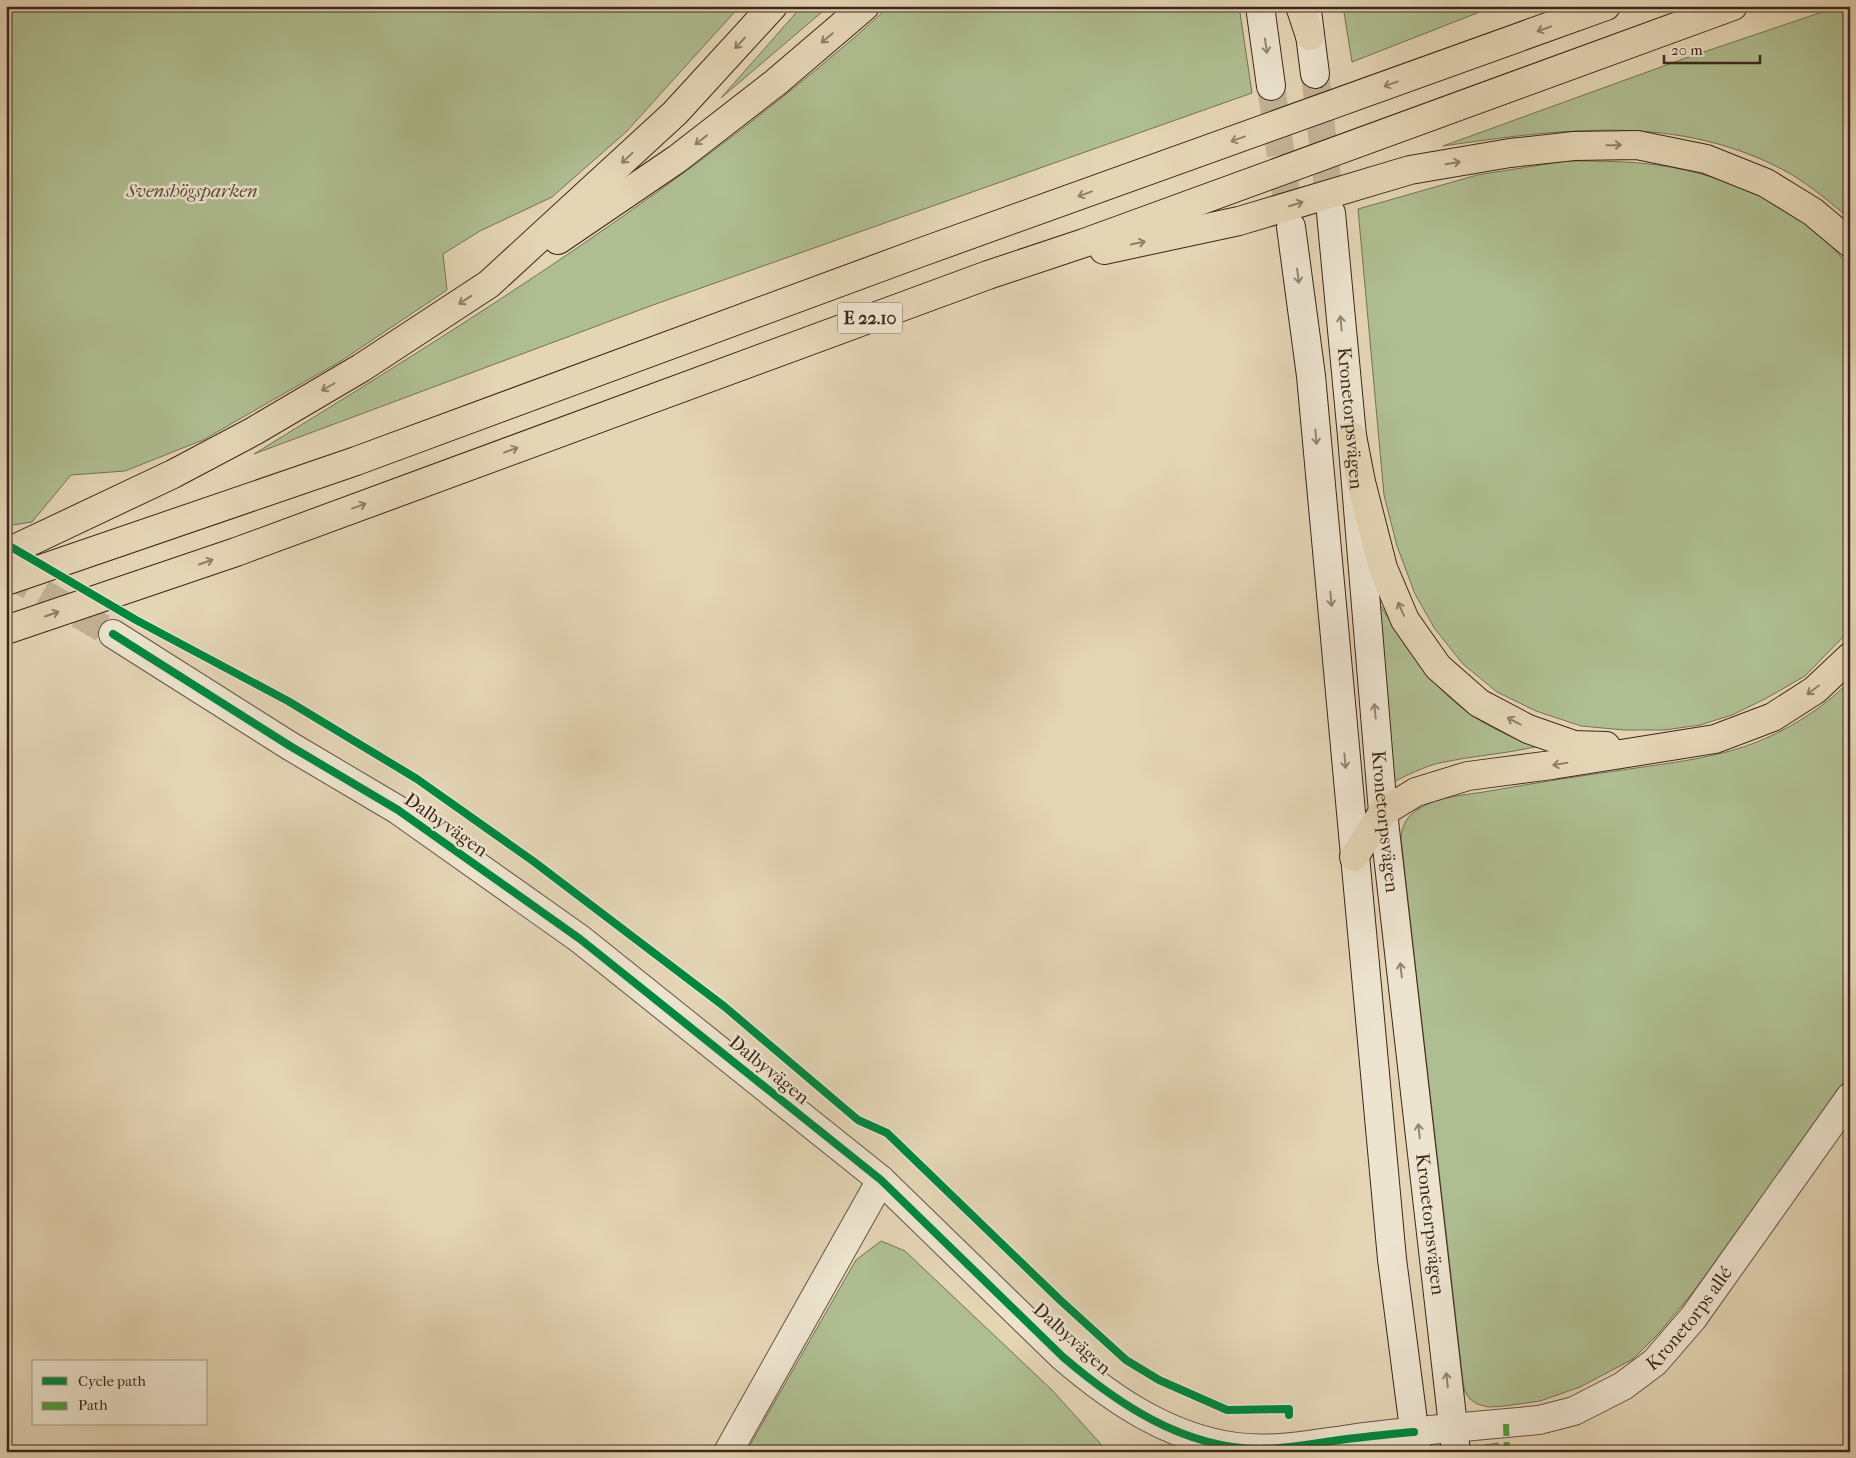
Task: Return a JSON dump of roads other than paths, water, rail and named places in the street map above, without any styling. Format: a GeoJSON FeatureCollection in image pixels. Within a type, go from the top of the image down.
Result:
{"type":"FeatureCollection","features":[{"type":"Feature","properties":{"kind":"highway"},"geometry":{"type":"LineString","coordinates":[[489,284],[675,113],[773,6]]}},
{"type":"Feature","properties":{"kind":"highway"},"geometry":{"type":"LineString","coordinates":[[6,553],[173,474],[254,431],[361,368],[590,219],[677,158],[775,83],[864,6]]}},
{"type":"Feature","properties":{"kind":"highway"},"geometry":{"type":"LineString","coordinates":[[1300,6],[1310,36]]}},
{"type":"Feature","properties":{"kind":"highway","name":"E 22.10"},"geometry":{"type":"LineString","coordinates":[[6,581],[356,461],[919,253],[1606,6]]}},
{"type":"Feature","properties":{"kind":"highway","name":"E 22.10"},"geometry":{"type":"LineString","coordinates":[[6,630],[236,552],[988,275],[1094,239],[1733,6]]}},
{"type":"Feature","properties":{"kind":"highway"},"geometry":{"type":"LineString","coordinates":[[988,275],[1239,221],[1410,170],[1510,153],[1574,146],[1638,145],[1706,159],[1766,183],[1812,212],[1850,243]]}},
{"type":"Feature","properties":{"kind":"highway"},"geometry":{"type":"LineString","coordinates":[[1352,436],[1361,482],[1383,568],[1406,620],[1438,667],[1479,703],[1528,729],[1574,745],[1645,749]]}},
{"type":"Feature","properties":{"kind":"highway"},"geometry":{"type":"LineString","coordinates":[[1354,857],[1383,812],[1416,792],[1468,776],[1552,765],[1715,738],[1773,717],[1815,690],[1850,657]]}},
{"type":"Feature","properties":{"kind":"main road"},"geometry":{"type":"LineString","coordinates":[[1260,6],[1271,86]]}},
{"type":"Feature","properties":{"kind":"main road"},"geometry":{"type":"LineString","coordinates":[[1307,6],[1315,74]]}},
{"type":"Feature","properties":{"kind":"main road","name":"Kronetorpsvägen"},"geometry":{"type":"LineString","coordinates":[[1331,214],[1352,436],[1383,812],[1454,1440]]}},
{"type":"Feature","properties":{"kind":"main road","name":"Kronetorpsvägen"},"geometry":{"type":"LineString","coordinates":[[1292,227],[1311,376],[1392,1259],[1416,1442]]}},
{"type":"Feature","properties":{"kind":"main road","name":"Dalbyvägen"},"geometry":{"type":"LineString","coordinates":[[113,634],[290,746],[398,810],[580,939],[882,1180],[1063,1357],[1094,1384],[1123,1404],[1156,1422],[1188,1436],[1235,1447],[1259,1449],[1454,1440]]}},
{"type":"Feature","properties":{"kind":"main road","name":"Kronetorps allé"},"geometry":{"type":"LineString","coordinates":[[1454,1440],[1574,1411],[1623,1386],[1655,1362],[1693,1318],[1850,1097]]}},
{"type":"Feature","properties":{"kind":"main road"},"geometry":{"type":"LineString","coordinates":[[728,1452],[882,1180]]}},
{"type":"Feature","properties":{"kind":"tunnel"},"geometry":{"type":"LineString","coordinates":[[1315,74],[1331,213]]}},
{"type":"Feature","properties":{"kind":"tunnel"},"geometry":{"type":"LineString","coordinates":[[1271,86],[1291,227]]}},
{"type":"Feature","properties":{"kind":"tunnel"},"geometry":{"type":"LineString","coordinates":[[6,572],[113,634]]}},
{"type":"Feature","properties":{"kind":"park label","name":"Svenshögsparken"},"geometry":{"type":"Point","coordinates":[192,191]}}]}
